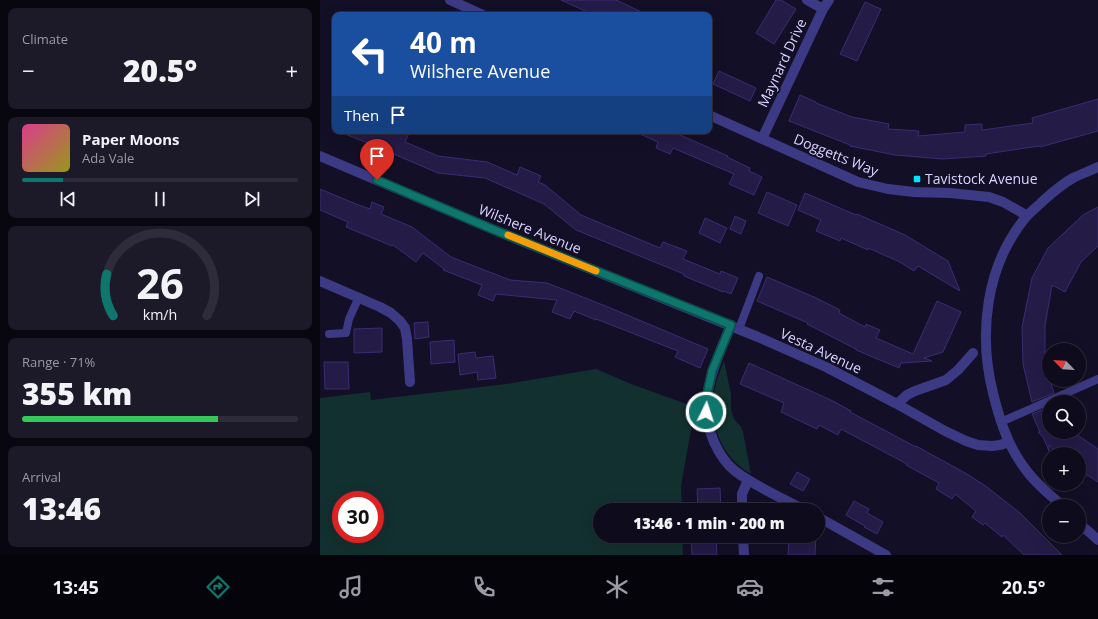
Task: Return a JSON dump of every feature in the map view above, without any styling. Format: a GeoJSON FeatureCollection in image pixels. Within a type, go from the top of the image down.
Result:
{"type":"FeatureCollection","features":[{"type":"Feature","properties":{"kind":"street"},"geometry":{"type":"LineString","coordinates":[[450,0],[476,12]]}},
{"type":"Feature","properties":{"kind":"street"},"geometry":{"type":"LineString","coordinates":[[807,0],[826,4]]}},
{"type":"Feature","properties":{"kind":"street","name":"Maynard Drive"},"geometry":{"type":"LineString","coordinates":[[762,139],[826,4]]}},
{"type":"Feature","properties":{"kind":"street","name":"Doggetts Way"},"geometry":{"type":"LineString","coordinates":[[712,117],[858,182],[888,190],[950,193],[989,197],[1003,202],[1027,216]]}},
{"type":"Feature","properties":{"kind":"street","name":"Wilshere Avenue"},"geometry":{"type":"LineString","coordinates":[[320,156],[492,229],[735,327]]}},
{"type":"Feature","properties":{"kind":"street"},"geometry":{"type":"LineString","coordinates":[[1055,499],[1039,486],[1021,463],[1009,442],[1001,422],[989,378],[986,332],[988,303],[996,269],[1008,244],[1027,216],[1061,186],[1073,178],[1098,167]]}},
{"type":"Feature","properties":{"kind":"street"},"geometry":{"type":"LineString","coordinates":[[320,281],[380,307],[391,313],[400,321],[405,328],[407,339],[410,382]]}},
{"type":"Feature","properties":{"kind":"street"},"geometry":{"type":"LineString","coordinates":[[735,327],[712,371],[708,390],[706,412],[710,432],[720,455],[734,470],[748,480],[792,503]]}},
{"type":"Feature","properties":{"kind":"street","name":"Vesta Avenue"},"geometry":{"type":"LineString","coordinates":[[735,327],[826,367],[966,441],[978,445],[992,446],[1009,442]]}},
{"type":"Feature","properties":{"kind":"street"},"geometry":{"type":"LineString","coordinates":[[898,404],[907,395],[946,380],[958,370],[973,353]]}},
{"type":"Feature","properties":{"kind":"street"},"geometry":{"type":"LineString","coordinates":[[742,503],[742,494],[748,480]]}},
{"type":"Feature","properties":{"kind":"street"},"geometry":{"type":"LineString","coordinates":[[825,521],[886,555]]}},
{"type":"Feature","properties":{"kind":"street"},"geometry":{"type":"LineString","coordinates":[[1086,530],[1098,540]]}},
{"type":"Feature","properties":{"kind":"street"},"geometry":{"type":"LineString","coordinates":[[743,543],[744,555]]}},
{"type":"Feature","properties":{"kind":"lane"},"geometry":{"type":"LineString","coordinates":[[735,327],[759,276]]}},
{"type":"Feature","properties":{"kind":"lane"},"geometry":{"type":"LineString","coordinates":[[329,334],[346,333],[349,319],[359,298]]}},
{"type":"Feature","properties":{"kind":"lane"},"geometry":{"type":"LineString","coordinates":[[1001,422],[1098,380]]}},
{"type":"Feature","properties":{"kind":"green space"},"geometry":{"type":"Polygon","coordinates":[[[724,361],[731,394],[731,410],[734,419],[741,427],[743,432],[751,474],[733,460],[727,452],[721,442],[714,422],[713,400],[717,380],[724,361]]]}},
{"type":"Feature","properties":{"kind":"green space"},"geometry":{"type":"Polygon","coordinates":[[[596,369],[631,384],[695,407],[681,486],[682,503],[593,503],[593,543],[682,543],[683,555],[320,555],[320,398],[370,392],[371,400],[506,384],[596,369]]]}},
{"type":"Feature","properties":{"kind":"building"},"geometry":{"type":"Polygon","coordinates":[[[561,0],[616,0],[642,12],[587,12],[561,0]]]}},
{"type":"Feature","properties":{"kind":"building"},"geometry":{"type":"Polygon","coordinates":[[[776,0],[781,0],[796,9],[774,44],[756,33],[776,0]]]}},
{"type":"Feature","properties":{"kind":"building"},"geometry":{"type":"Polygon","coordinates":[[[865,2],[881,9],[857,61],[840,54],[865,2]]]}},
{"type":"Feature","properties":{"kind":"building"},"geometry":{"type":"Polygon","coordinates":[[[719,71],[756,88],[750,101],[713,84],[719,71]]]}},
{"type":"Feature","properties":{"kind":"building"},"geometry":{"type":"Polygon","coordinates":[[[800,95],[852,117],[889,124],[888,129],[919,131],[918,136],[965,132],[965,125],[982,124],[982,130],[1033,123],[1032,118],[1098,99],[1098,131],[1040,147],[986,154],[986,156],[943,159],[895,155],[850,146],[789,121],[800,95]]]}},
{"type":"Feature","properties":{"kind":"building"},"geometry":{"type":"Polygon","coordinates":[[[345,134],[409,134],[405,142],[438,156],[487,162],[517,175],[520,167],[541,176],[538,182],[545,185],[581,215],[660,248],[663,242],[687,251],[683,259],[720,274],[721,271],[738,278],[731,294],[724,291],[723,292],[684,276],[684,274],[576,230],[544,204],[485,178],[438,173],[345,134]]]}},
{"type":"Feature","properties":{"kind":"building"},"geometry":{"type":"Polygon","coordinates":[[[640,134],[678,134],[728,156],[727,157],[750,168],[749,171],[762,177],[754,195],[729,184],[734,174],[673,148],[670,154],[656,148],[658,142],[640,134]]]}},
{"type":"Feature","properties":{"kind":"building"},"geometry":{"type":"Polygon","coordinates":[[[320,189],[370,209],[372,202],[384,207],[381,214],[412,227],[451,257],[510,280],[547,283],[708,349],[700,368],[675,357],[678,351],[596,319],[574,311],[570,319],[552,312],[557,300],[496,294],[493,301],[478,295],[482,285],[443,270],[444,269],[423,253],[416,262],[393,245],[392,246],[346,227],[348,222],[320,210],[320,189]]]}},
{"type":"Feature","properties":{"kind":"building"},"geometry":{"type":"Polygon","coordinates":[[[767,192],[797,205],[788,226],[758,213],[767,192]]]}},
{"type":"Feature","properties":{"kind":"building"},"geometry":{"type":"Polygon","coordinates":[[[805,193],[905,235],[948,261],[960,291],[918,266],[914,271],[900,262],[868,248],[868,250],[841,238],[840,241],[816,231],[821,220],[798,210],[805,193]]]}},
{"type":"Feature","properties":{"kind":"building"},"geometry":{"type":"Polygon","coordinates":[[[1098,207],[1098,246],[1081,262],[1065,292],[1052,285],[1045,326],[1045,343],[1042,343],[1042,387],[1052,387],[1054,393],[1042,395],[1042,398],[1032,402],[1023,364],[1022,327],[1032,278],[1048,248],[1083,215],[1098,207]]]}},
{"type":"Feature","properties":{"kind":"building"},"geometry":{"type":"Polygon","coordinates":[[[735,216],[746,221],[741,234],[730,229],[735,216]]]}},
{"type":"Feature","properties":{"kind":"building"},"geometry":{"type":"Polygon","coordinates":[[[705,218],[727,228],[720,243],[699,233],[705,218]]]}},
{"type":"Feature","properties":{"kind":"building"},"geometry":{"type":"Polygon","coordinates":[[[767,277],[840,310],[839,313],[865,327],[866,324],[880,330],[876,338],[913,354],[937,301],[961,312],[943,352],[924,358],[932,361],[901,363],[899,368],[856,350],[807,324],[808,323],[757,301],[767,277]]]}},
{"type":"Feature","properties":{"kind":"building"},"geometry":{"type":"Polygon","coordinates":[[[428,322],[429,337],[415,339],[414,323],[428,322]]]}},
{"type":"Feature","properties":{"kind":"building"},"geometry":{"type":"Polygon","coordinates":[[[382,328],[382,352],[354,353],[354,329],[382,328]]]}},
{"type":"Feature","properties":{"kind":"building"},"geometry":{"type":"Polygon","coordinates":[[[454,340],[455,362],[431,364],[430,342],[454,340]]]}},
{"type":"Feature","properties":{"kind":"building"},"geometry":{"type":"Polygon","coordinates":[[[475,352],[476,358],[493,356],[496,378],[478,380],[477,372],[460,375],[458,354],[475,352]]]}},
{"type":"Feature","properties":{"kind":"building"},"geometry":{"type":"Polygon","coordinates":[[[324,362],[348,362],[349,389],[325,389],[324,362]]]}},
{"type":"Feature","properties":{"kind":"building"},"geometry":{"type":"Polygon","coordinates":[[[749,363],[833,401],[851,411],[850,412],[967,474],[987,487],[1020,513],[1042,535],[1042,543],[1050,543],[1062,555],[1024,555],[1003,535],[1002,537],[985,523],[983,525],[972,517],[976,511],[955,494],[952,499],[936,489],[939,483],[841,429],[838,435],[819,425],[817,429],[781,412],[784,403],[740,384],[749,363]]]}},
{"type":"Feature","properties":{"kind":"building"},"geometry":{"type":"Polygon","coordinates":[[[1042,410],[1042,436],[1038,432],[1040,432],[1032,414],[1042,410]]]}},
{"type":"Feature","properties":{"kind":"building"},"geometry":{"type":"Polygon","coordinates":[[[1044,439],[1083,439],[1098,449],[1098,482],[1086,474],[1086,447],[1051,447],[1049,445],[1049,447],[1047,447],[1044,439]]]}},
{"type":"Feature","properties":{"kind":"building"},"geometry":{"type":"Polygon","coordinates":[[[797,472],[810,479],[803,491],[790,484],[797,472]]]}},
{"type":"Feature","properties":{"kind":"building"},"geometry":{"type":"Polygon","coordinates":[[[720,488],[721,503],[698,503],[697,489],[720,488]]]}},
{"type":"Feature","properties":{"kind":"building"},"geometry":{"type":"Polygon","coordinates":[[[854,501],[869,509],[867,513],[883,522],[877,534],[846,515],[854,501]]]}},
{"type":"Feature","properties":{"kind":"building"},"geometry":{"type":"Polygon","coordinates":[[[691,543],[716,543],[717,555],[692,555],[691,543]]]}},
{"type":"Feature","properties":{"kind":"building"},"geometry":{"type":"Polygon","coordinates":[[[789,543],[816,543],[815,555],[788,555],[789,543]]]}},
{"type":"Feature","properties":{"kind":"slow traffic"},"geometry":{"type":"LineString","coordinates":[[508,235],[596,271]]}},
{"type":"Feature","properties":{"kind":"place","name":"Tavistock Avenue"},"geometry":{"type":"Point","coordinates":[917,179]}},
{"type":"Feature","properties":{"kind":"route"},"geometry":{"type":"LineString","coordinates":[[377,180],[492,229],[731,325],[712,371],[708,390],[706,412]]}}]}
